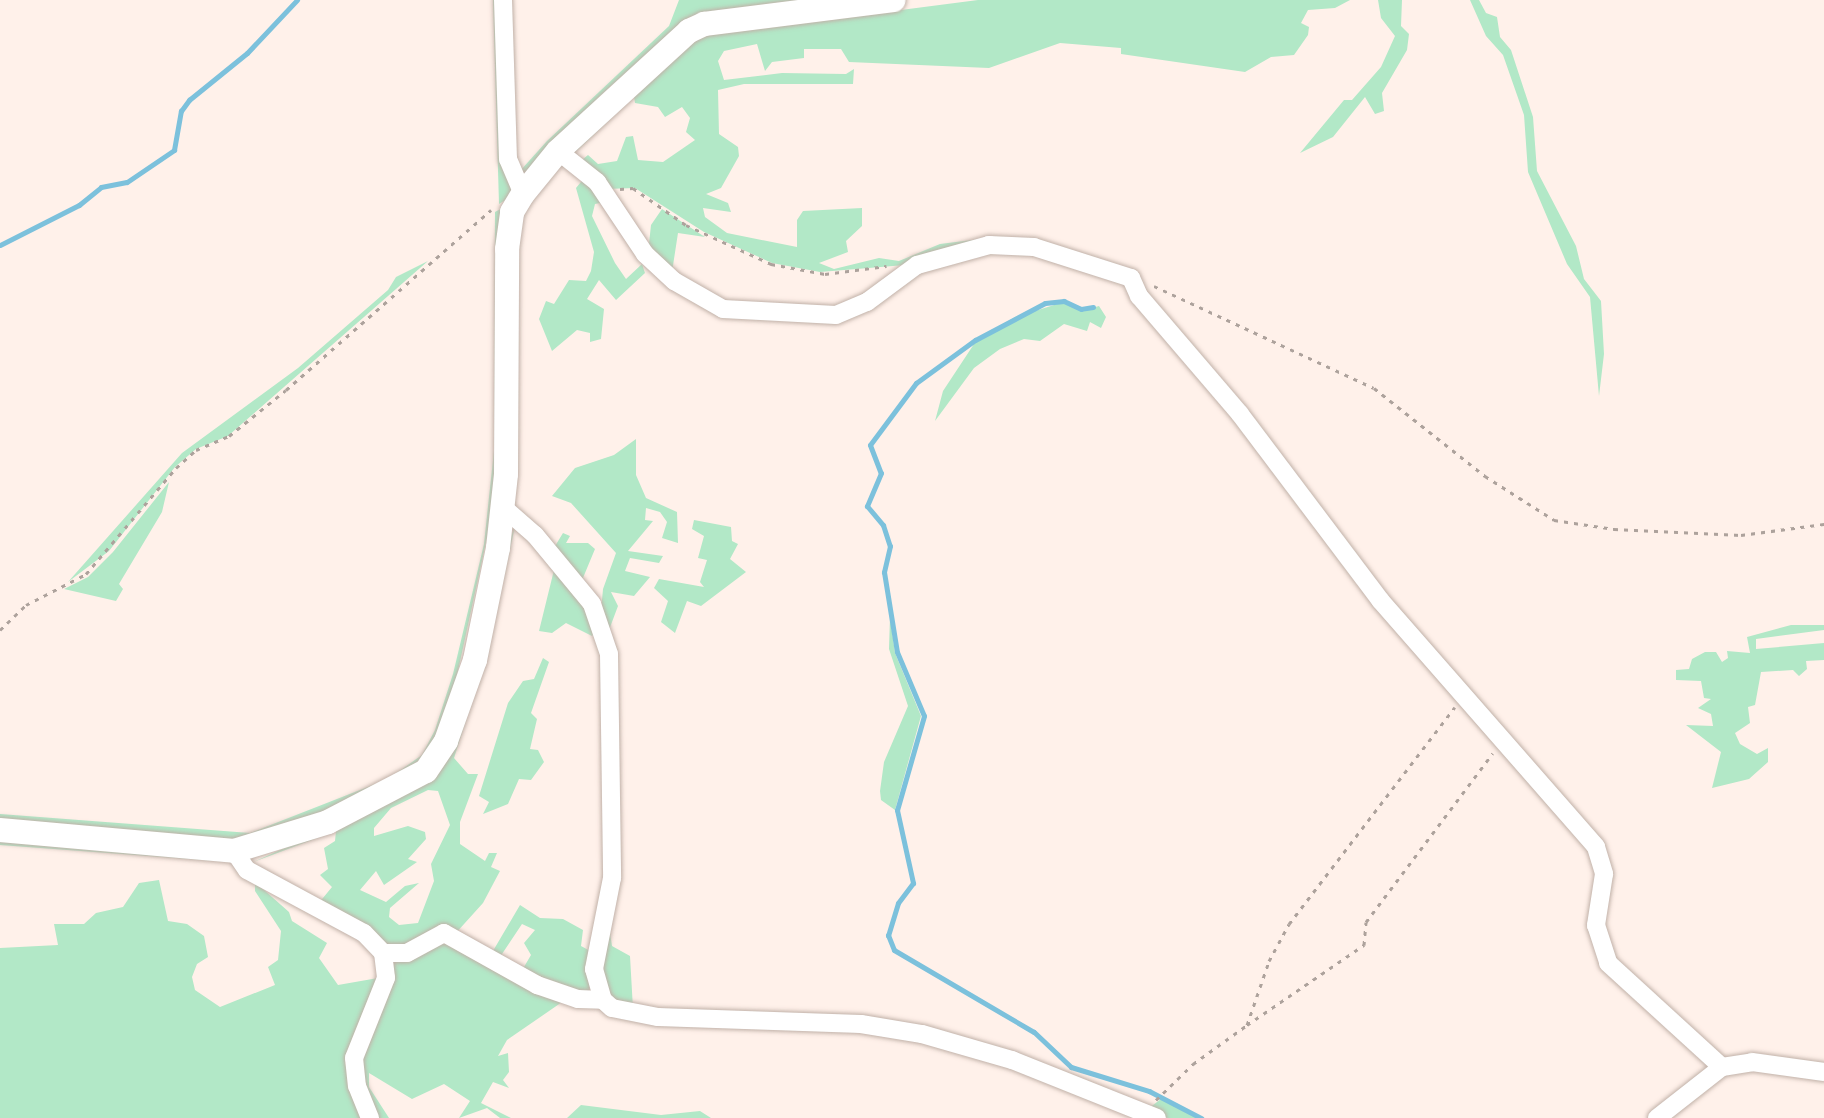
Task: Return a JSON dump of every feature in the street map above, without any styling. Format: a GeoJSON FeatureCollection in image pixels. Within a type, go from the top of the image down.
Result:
{"type":"FeatureCollection","features":[{"type":"Feature","properties":{"kind":"main road"},"geometry":{"type":"LineString","coordinates":[[0,830],[234,851],[302,831],[411,783],[438,757],[475,660],[504,508],[507,249],[512,212],[523,194],[558,151],[658,55],[704,24],[893,0]]}},
{"type":"Feature","properties":{"kind":"street"},"geometry":{"type":"LineString","coordinates":[[503,0],[508,159],[523,194]]}},
{"type":"Feature","properties":{"kind":"street"},"geometry":{"type":"LineString","coordinates":[[558,151],[604,190],[645,254],[674,281],[723,309],[836,315],[867,302],[917,265],[961,251],[1008,244],[1060,253],[1131,278],[1139,296],[1240,414],[1380,600],[1596,847],[1604,874],[1596,925],[1608,963],[1722,1067]]}},
{"type":"Feature","properties":{"kind":"street"},"geometry":{"type":"LineString","coordinates":[[504,508],[535,535],[592,604],[609,654],[615,795],[612,878],[594,969],[603,1000]]}},
{"type":"Feature","properties":{"kind":"street"},"geometry":{"type":"LineString","coordinates":[[234,851],[247,870],[364,933],[383,953],[386,978],[354,1058],[357,1086],[370,1118]]}},
{"type":"Feature","properties":{"kind":"street"},"geometry":{"type":"LineString","coordinates":[[383,953],[407,953],[444,933],[537,985],[603,1000],[630,1013],[689,1020],[901,1029],[962,1042],[1149,1114]]}},
{"type":"Feature","properties":{"kind":"street"},"geometry":{"type":"LineString","coordinates":[[1657,1118],[1722,1067],[1752,1062],[1824,1072]]}},
{"type":"Feature","properties":{"kind":"path"},"geometry":{"type":"LineString","coordinates":[[604,190],[633,188],[686,225],[794,271],[852,274],[917,265]]}},
{"type":"Feature","properties":{"kind":"path"},"geometry":{"type":"LineString","coordinates":[[0,630],[26,605],[86,574],[176,468],[196,450],[229,436],[447,246],[491,210],[523,194]]}},
{"type":"Feature","properties":{"kind":"path"},"geometry":{"type":"LineString","coordinates":[[1131,278],[1374,388],[1485,476],[1554,520],[1591,528],[1741,535],[1824,524]]}},
{"type":"Feature","properties":{"kind":"path"},"geometry":{"type":"LineString","coordinates":[[1247,1025],[1283,933],[1464,695]]}},
{"type":"Feature","properties":{"kind":"path"},"geometry":{"type":"LineString","coordinates":[[1149,1114],[1247,1025],[1364,945],[1366,922],[1502,740]]}},
{"type":"Feature","properties":{"kind":"green space"},"geometry":{"type":"Polygon","coordinates":[[[493,0],[500,0],[515,194],[499,204],[493,0]]]}},
{"type":"Feature","properties":{"kind":"green space"},"geometry":{"type":"Polygon","coordinates":[[[679,0],[828,0],[677,26],[600,96],[525,179],[520,171],[547,141],[669,26],[679,0]]]}},
{"type":"Feature","properties":{"kind":"green space"},"geometry":{"type":"Polygon","coordinates":[[[978,0],[1350,0],[1335,8],[1308,10],[1301,23],[1309,27],[1308,35],[1294,55],[1271,57],[1245,72],[1121,54],[1121,48],[1060,43],[989,68],[849,62],[841,49],[804,49],[804,58],[772,62],[765,71],[757,44],[724,51],[718,61],[724,80],[782,73],[846,74],[854,69],[853,84],[744,84],[718,90],[719,134],[738,147],[739,156],[721,188],[706,194],[728,203],[731,212],[703,208],[705,217],[727,233],[797,247],[797,220],[803,211],[862,208],[862,226],[846,241],[848,252],[819,263],[834,269],[879,258],[899,261],[940,244],[988,238],[905,265],[820,272],[772,263],[704,232],[635,188],[606,189],[577,164],[588,155],[598,164],[617,161],[626,137],[633,136],[638,160],[663,162],[695,140],[686,132],[690,118],[682,107],[665,117],[658,107],[635,103],[634,97],[570,157],[570,151],[656,71],[701,36],[978,0]]]}},
{"type":"Feature","properties":{"kind":"green space"},"geometry":{"type":"Polygon","coordinates":[[[1378,0],[1402,0],[1401,26],[1409,34],[1407,50],[1382,93],[1384,111],[1375,114],[1365,97],[1333,137],[1300,153],[1344,100],[1352,100],[1381,67],[1395,36],[1381,18],[1378,0]]]}},
{"type":"Feature","properties":{"kind":"green space"},"geometry":{"type":"Polygon","coordinates":[[[1470,0],[1479,0],[1486,13],[1497,17],[1500,37],[1511,50],[1533,117],[1537,171],[1576,246],[1584,279],[1601,301],[1604,354],[1599,396],[1590,297],[1567,264],[1528,172],[1524,115],[1503,55],[1486,36],[1470,0]]]}},
{"type":"Feature","properties":{"kind":"green space"},"geometry":{"type":"Polygon","coordinates":[[[585,177],[626,237],[600,203],[595,204],[592,216],[615,263],[626,279],[642,264],[645,273],[616,300],[599,280],[587,299],[604,309],[601,339],[590,342],[590,333],[577,330],[552,351],[539,319],[546,301],[554,304],[569,280],[586,281],[591,271],[594,252],[576,188],[585,177]]]}},
{"type":"Feature","properties":{"kind":"green space"},"geometry":{"type":"Polygon","coordinates":[[[512,203],[495,501],[449,712],[423,764],[325,814],[238,842],[0,822],[0,814],[250,833],[388,779],[422,755],[435,730],[453,674],[484,544],[494,451],[495,212],[512,203]]]}},
{"type":"Feature","properties":{"kind":"green space"},"geometry":{"type":"Polygon","coordinates":[[[662,209],[705,237],[678,233],[672,272],[648,253],[651,225],[662,209]]]}},
{"type":"Feature","properties":{"kind":"green space"},"geometry":{"type":"Polygon","coordinates":[[[428,261],[228,436],[196,449],[175,467],[109,551],[68,582],[182,453],[298,368],[388,290],[396,277],[428,261]]]}},
{"type":"Feature","properties":{"kind":"green space"},"geometry":{"type":"Polygon","coordinates":[[[1064,302],[1081,311],[1099,306],[1106,317],[1101,328],[1090,322],[1087,331],[1064,324],[1040,341],[1024,339],[1000,349],[974,368],[935,421],[943,391],[976,341],[1015,317],[1064,302]]]}},
{"type":"Feature","properties":{"kind":"green space"},"geometry":{"type":"Polygon","coordinates":[[[636,439],[636,475],[646,498],[677,512],[678,543],[662,538],[667,522],[660,512],[646,508],[645,520],[653,521],[628,551],[663,556],[659,563],[630,558],[625,571],[650,577],[634,596],[611,592],[618,606],[609,630],[601,611],[603,589],[616,553],[571,503],[552,496],[575,468],[614,455],[636,439]]]}},
{"type":"Feature","properties":{"kind":"green space"},"geometry":{"type":"Polygon","coordinates":[[[169,482],[162,512],[119,584],[123,589],[116,601],[64,589],[88,577],[113,552],[169,482]]]}},
{"type":"Feature","properties":{"kind":"green space"},"geometry":{"type":"Polygon","coordinates":[[[694,520],[731,527],[732,541],[738,544],[730,559],[746,572],[701,606],[687,601],[675,633],[661,622],[668,601],[654,588],[659,579],[704,587],[700,582],[707,560],[698,558],[704,536],[692,529],[694,520]]]}},
{"type":"Feature","properties":{"kind":"green space"},"geometry":{"type":"Polygon","coordinates":[[[515,526],[488,652],[454,758],[468,774],[478,774],[460,822],[460,844],[485,861],[489,853],[497,853],[491,867],[500,871],[483,903],[455,934],[386,948],[318,904],[332,887],[320,875],[328,869],[324,848],[335,841],[336,831],[251,863],[416,789],[515,526]],[[428,790],[391,808],[374,828],[374,836],[408,826],[425,832],[426,839],[408,859],[417,862],[384,885],[376,871],[360,890],[386,902],[405,886],[419,883],[390,908],[389,917],[399,925],[418,923],[434,881],[431,864],[450,825],[438,791],[428,790]]]}},
{"type":"Feature","properties":{"kind":"green space"},"geometry":{"type":"Polygon","coordinates":[[[563,533],[570,536],[566,543],[588,543],[595,549],[580,585],[552,551],[563,533]]]}},
{"type":"Feature","properties":{"kind":"green space"},"geometry":{"type":"Polygon","coordinates":[[[554,570],[598,626],[592,636],[566,623],[552,633],[539,631],[554,570]]]}},
{"type":"Feature","properties":{"kind":"green space"},"geometry":{"type":"Polygon","coordinates":[[[890,617],[895,653],[921,716],[895,810],[881,800],[880,791],[884,762],[908,706],[889,649],[890,617]]]}},
{"type":"Feature","properties":{"kind":"green space"},"geometry":{"type":"Polygon","coordinates":[[[1791,625],[1824,625],[1824,630],[1756,639],[1756,649],[1824,643],[1824,660],[1806,661],[1807,669],[1799,676],[1793,670],[1761,672],[1755,705],[1748,707],[1750,723],[1735,733],[1740,744],[1757,754],[1768,748],[1768,762],[1749,779],[1712,788],[1721,752],[1686,725],[1713,726],[1711,714],[1698,708],[1711,699],[1704,698],[1701,681],[1676,680],[1676,670],[1689,669],[1692,659],[1705,652],[1716,652],[1722,662],[1728,658],[1727,651],[1750,653],[1747,637],[1791,625]]]}},
{"type":"Feature","properties":{"kind":"green space"},"geometry":{"type":"Polygon","coordinates":[[[543,658],[549,662],[531,713],[537,719],[530,749],[538,750],[544,762],[531,780],[519,779],[508,804],[483,814],[489,802],[479,796],[508,703],[523,681],[534,679],[543,658]]]}},
{"type":"Feature","properties":{"kind":"green space"},"geometry":{"type":"Polygon","coordinates":[[[0,838],[229,862],[0,845],[0,838]]]}},
{"type":"Feature","properties":{"kind":"green space"},"geometry":{"type":"Polygon","coordinates":[[[159,880],[168,921],[187,924],[204,936],[208,957],[197,964],[192,977],[195,990],[220,1007],[275,985],[268,967],[278,960],[281,931],[255,891],[255,882],[289,912],[292,921],[327,943],[319,958],[338,985],[378,978],[345,1063],[363,1118],[0,1118],[0,948],[58,945],[54,924],[84,924],[96,913],[123,907],[139,883],[159,880]]]}},
{"type":"Feature","properties":{"kind":"green space"},"geometry":{"type":"Polygon","coordinates":[[[520,905],[540,918],[563,919],[583,930],[581,946],[592,952],[589,994],[521,972],[531,955],[524,943],[535,930],[522,924],[498,960],[490,956],[520,905]]]}},
{"type":"Feature","properties":{"kind":"green space"},"geometry":{"type":"Polygon","coordinates":[[[610,933],[612,946],[630,956],[633,1009],[613,1002],[599,982],[610,933]]]}},
{"type":"Feature","properties":{"kind":"green space"},"geometry":{"type":"Polygon","coordinates":[[[439,939],[565,1000],[507,1040],[498,1056],[508,1053],[509,1072],[503,1080],[509,1088],[493,1082],[481,1103],[511,1118],[500,1118],[487,1108],[459,1118],[470,1101],[444,1084],[412,1099],[369,1073],[369,1087],[389,1118],[375,1118],[358,1070],[390,958],[439,939]]]}},
{"type":"Feature","properties":{"kind":"green space"},"geometry":{"type":"Polygon","coordinates":[[[1161,1099],[1197,1118],[1167,1118],[1149,1108],[1161,1099]]]}},
{"type":"Feature","properties":{"kind":"green space"},"geometry":{"type":"Polygon","coordinates":[[[581,1105],[661,1115],[700,1111],[711,1118],[567,1118],[581,1105]]]}},
{"type":"Feature","properties":{"kind":"waterway"},"geometry":{"type":"LineString","coordinates":[[0,245],[79,205],[101,187],[127,182],[174,150],[181,111],[189,100],[247,53],[297,0]]}},
{"type":"Feature","properties":{"kind":"waterway"},"geometry":{"type":"LineString","coordinates":[[1093,307],[1081,309],[1064,301],[1045,303],[975,340],[916,383],[870,445],[881,473],[867,506],[883,525],[890,546],[884,572],[897,652],[924,716],[897,810],[913,883],[898,903],[888,935],[894,950],[1034,1032],[1071,1067],[1149,1091],[1201,1118]]}}]}
